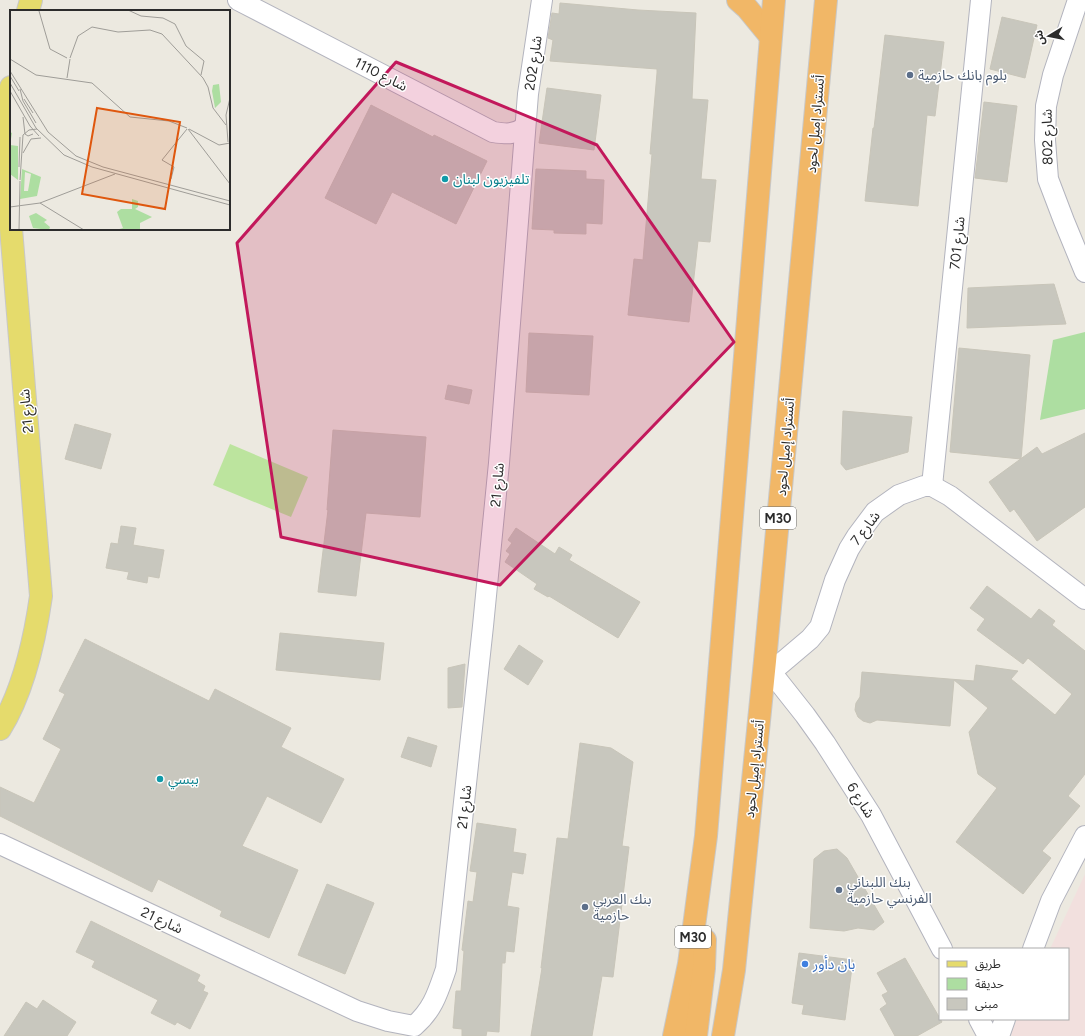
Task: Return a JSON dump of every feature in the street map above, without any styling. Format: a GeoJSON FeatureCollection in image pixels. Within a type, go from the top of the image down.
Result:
{"type":"FeatureCollection","features":[{"type":"Feature","properties":{"kind":"highway"},"geometry":{"type":"LineString","coordinates":[[738,0],[747,8],[770,36]]}},
{"type":"Feature","properties":{"kind":"highway","name":"M30"},"geometry":{"type":"LineString","coordinates":[[674,1036],[689,964],[706,836],[774,0]]}},
{"type":"Feature","properties":{"kind":"highway","name":"أتستراد إميل لحود"},"geometry":{"type":"LineString","coordinates":[[723,1036],[734,970],[768,667],[826,0]]}},
{"type":"Feature","properties":{"kind":"highway"},"geometry":{"type":"LineString","coordinates":[[696,1036],[704,968],[706,927],[706,836]]}},
{"type":"Feature","properties":{"kind":"main road"},"geometry":{"type":"LineString","coordinates":[[28,10],[31,0]]}},
{"type":"Feature","properties":{"kind":"main road","name":"شارع 21"},"geometry":{"type":"LineString","coordinates":[[10,92],[3,130],[10,216]]}},
{"type":"Feature","properties":{"kind":"main road","name":"شارع 21"},"geometry":{"type":"LineString","coordinates":[[0,728],[17,692],[28,657],[37,623],[41,596],[11,230]]}},
{"type":"Feature","properties":{"kind":"street","name":"شارع 1110"},"geometry":{"type":"LineString","coordinates":[[238,0],[493,132],[508,134],[518,132],[525,127]]}},
{"type":"Feature","properties":{"kind":"street","name":"شارع 202"},"geometry":{"type":"LineString","coordinates":[[525,127],[528,94],[542,0]]}},
{"type":"Feature","properties":{"kind":"street","name":"شارع 701"},"geometry":{"type":"LineString","coordinates":[[932,486],[981,0]]}},
{"type":"Feature","properties":{"kind":"street","name":"شارع 802"},"geometry":{"type":"LineString","coordinates":[[1078,0],[1053,75],[1046,106],[1045,140],[1048,179],[1085,272]]}},
{"type":"Feature","properties":{"kind":"street","name":"شارع 21"},"geometry":{"type":"LineString","coordinates":[[0,844],[357,1011],[388,1021],[414,1026],[431,1008],[446,969],[483,634],[499,463],[525,127]]}},
{"type":"Feature","properties":{"kind":"street","name":"شارع 7"},"geometry":{"type":"LineString","coordinates":[[768,667],[810,639],[820,627],[835,580],[849,549],[875,512],[899,495],[924,486],[932,486]]}},
{"type":"Feature","properties":{"kind":"street"},"geometry":{"type":"LineString","coordinates":[[932,486],[950,496],[1085,599]]}},
{"type":"Feature","properties":{"kind":"street","name":"شارع 6"},"geometry":{"type":"LineString","coordinates":[[768,667],[825,743],[871,815],[941,948]]}},
{"type":"Feature","properties":{"kind":"street"},"geometry":{"type":"LineString","coordinates":[[1033,948],[1051,900],[1085,836]]}},
{"type":"Feature","properties":{"kind":"street"},"geometry":{"type":"LineString","coordinates":[[980,1020],[988,1036]]}},
{"type":"Feature","properties":{"kind":"street"},"geometry":{"type":"LineString","coordinates":[[999,1036],[1005,1020]]}},
{"type":"Feature","properties":{"kind":"highlighted area"},"geometry":{"type":"Polygon","coordinates":[[[396,62],[597,145],[734,342],[500,585],[281,537],[237,243],[396,62]]]}},
{"type":"Feature","properties":{"kind":"shaded area"},"geometry":{"type":"Polygon","coordinates":[[[1085,874],[1085,1036],[1012,1036],[1011,1034],[1017,1020],[1069,1020],[1069,948],[1050,948],[1085,874]]]}},
{"type":"Feature","properties":{"kind":"green space"},"geometry":{"type":"Polygon","coordinates":[[[1085,332],[1085,409],[1040,420],[1053,340],[1085,332]]]}},
{"type":"Feature","properties":{"kind":"green space"},"geometry":{"type":"Polygon","coordinates":[[[230,444],[308,477],[291,517],[213,485],[230,444]]]}},
{"type":"Feature","properties":{"kind":"building"},"geometry":{"type":"Polygon","coordinates":[[[560,3],[638,10],[696,13],[692,99],[708,100],[701,179],[716,180],[710,242],[698,241],[689,322],[628,315],[634,259],[643,260],[652,154],[650,154],[657,69],[550,61],[553,40],[548,38],[552,13],[559,14],[560,3]]]}},
{"type":"Feature","properties":{"kind":"building"},"geometry":{"type":"Polygon","coordinates":[[[1002,17],[1037,25],[1025,78],[990,69],[1002,17]]]}},
{"type":"Feature","properties":{"kind":"building"},"geometry":{"type":"Polygon","coordinates":[[[885,35],[944,42],[935,116],[927,115],[918,206],[865,201],[885,35]]]}},
{"type":"Feature","properties":{"kind":"building"},"geometry":{"type":"Polygon","coordinates":[[[547,88],[601,95],[594,150],[539,143],[547,88]]]}},
{"type":"Feature","properties":{"kind":"building"},"geometry":{"type":"Polygon","coordinates":[[[984,102],[1017,106],[1007,182],[975,178],[984,102]]]}},
{"type":"Feature","properties":{"kind":"building"},"geometry":{"type":"Polygon","coordinates":[[[371,105],[433,137],[434,135],[487,161],[456,224],[392,192],[376,224],[325,198],[371,105]]]}},
{"type":"Feature","properties":{"kind":"building"},"geometry":{"type":"Polygon","coordinates":[[[536,169],[586,171],[586,179],[604,180],[602,224],[586,223],[586,234],[554,233],[554,230],[532,229],[536,169]]]}},
{"type":"Feature","properties":{"kind":"building"},"geometry":{"type":"Polygon","coordinates":[[[1054,284],[1066,324],[967,328],[968,288],[1054,284]]]}},
{"type":"Feature","properties":{"kind":"building"},"geometry":{"type":"Polygon","coordinates":[[[529,333],[593,336],[589,395],[526,392],[529,333]]]}},
{"type":"Feature","properties":{"kind":"building"},"geometry":{"type":"Polygon","coordinates":[[[959,348],[1030,355],[1021,459],[950,452],[959,348]]]}},
{"type":"Feature","properties":{"kind":"building"},"geometry":{"type":"Polygon","coordinates":[[[448,385],[472,390],[469,404],[445,399],[448,385]]]}},
{"type":"Feature","properties":{"kind":"building"},"geometry":{"type":"Polygon","coordinates":[[[843,411],[912,417],[908,452],[846,470],[841,464],[843,411]]]}},
{"type":"Feature","properties":{"kind":"building"},"geometry":{"type":"Polygon","coordinates":[[[75,424],[111,434],[101,469],[65,459],[75,424]]]}},
{"type":"Feature","properties":{"kind":"building"},"geometry":{"type":"Polygon","coordinates":[[[333,430],[426,437],[420,517],[366,513],[356,596],[318,592],[328,510],[333,430]]]}},
{"type":"Feature","properties":{"kind":"building"},"geometry":{"type":"Polygon","coordinates":[[[1085,433],[1085,507],[1037,541],[1014,509],[1010,512],[989,482],[1037,447],[1042,454],[1085,433]]]}},
{"type":"Feature","properties":{"kind":"building"},"geometry":{"type":"Polygon","coordinates":[[[121,526],[136,528],[133,545],[164,550],[159,578],[148,576],[147,583],[127,579],[129,572],[106,568],[111,543],[118,544],[121,526]]]}},
{"type":"Feature","properties":{"kind":"building"},"geometry":{"type":"Polygon","coordinates":[[[516,528],[555,554],[559,547],[572,555],[569,560],[640,602],[618,638],[549,596],[548,597],[534,589],[537,584],[505,562],[510,554],[506,551],[512,543],[508,540],[516,528]]]}},
{"type":"Feature","properties":{"kind":"building"},"geometry":{"type":"Polygon","coordinates":[[[987,586],[1031,619],[1039,609],[1055,621],[1052,625],[1085,651],[1085,774],[1068,796],[1080,806],[1042,851],[1051,858],[1023,894],[956,842],[997,788],[978,774],[969,732],[988,708],[954,680],[950,726],[877,720],[870,723],[863,721],[858,717],[855,710],[856,703],[860,697],[862,672],[974,681],[976,665],[1018,671],[1011,679],[1055,715],[1072,694],[1028,658],[1023,664],[977,630],[985,619],[970,608],[987,586]]]}},
{"type":"Feature","properties":{"kind":"building"},"geometry":{"type":"Polygon","coordinates":[[[280,633],[384,643],[380,680],[276,670],[280,633]]]}},
{"type":"Feature","properties":{"kind":"building","name":"ببسي"},"geometry":{"type":"Polygon","coordinates":[[[85,639],[209,701],[215,689],[291,728],[281,747],[344,779],[321,823],[267,796],[242,846],[298,870],[269,938],[220,916],[222,911],[158,879],[152,892],[0,816],[0,787],[34,803],[61,749],[43,739],[65,694],[59,691],[85,639]]]}},
{"type":"Feature","properties":{"kind":"building"},"geometry":{"type":"Polygon","coordinates":[[[519,645],[543,661],[528,685],[504,669],[519,645]]]}},
{"type":"Feature","properties":{"kind":"building"},"geometry":{"type":"Polygon","coordinates":[[[465,664],[462,707],[448,708],[448,668],[465,664]]]}},
{"type":"Feature","properties":{"kind":"building"},"geometry":{"type":"Polygon","coordinates":[[[408,737],[437,746],[431,767],[401,757],[408,737]]]}},
{"type":"Feature","properties":{"kind":"building"},"geometry":{"type":"Polygon","coordinates":[[[580,743],[611,748],[633,762],[622,846],[629,847],[613,977],[602,976],[592,1036],[531,1036],[542,968],[557,838],[568,839],[580,743]]]}},
{"type":"Feature","properties":{"kind":"building"},"geometry":{"type":"Polygon","coordinates":[[[477,823],[516,829],[513,852],[526,854],[523,874],[512,872],[507,906],[519,908],[514,952],[506,951],[505,963],[502,963],[499,1032],[487,1031],[486,1036],[462,1036],[462,1029],[453,1028],[456,991],[461,991],[464,951],[462,950],[468,901],[473,902],[477,872],[470,871],[477,823]]]}},
{"type":"Feature","properties":{"kind":"building","name":"بنك اللبناني الفرنسي حازمية"},"geometry":{"type":"Polygon","coordinates":[[[837,849],[847,858],[884,922],[874,930],[858,928],[844,931],[810,928],[814,859],[824,851],[837,849]]]}},
{"type":"Feature","properties":{"kind":"building"},"geometry":{"type":"Polygon","coordinates":[[[327,884],[374,903],[345,974],[298,955],[327,884]]]}},
{"type":"Feature","properties":{"kind":"building"},"geometry":{"type":"Polygon","coordinates":[[[91,921],[200,975],[197,981],[205,986],[203,991],[208,993],[190,1029],[177,1022],[175,1025],[151,1013],[158,1000],[92,967],[95,961],[76,952],[91,921]]]}},
{"type":"Feature","properties":{"kind":"building"},"geometry":{"type":"Polygon","coordinates":[[[799,953],[853,960],[845,1020],[802,1014],[804,1005],[792,1003],[799,953]]]}},
{"type":"Feature","properties":{"kind":"building"},"geometry":{"type":"Polygon","coordinates":[[[905,958],[939,1017],[939,1020],[942,1022],[917,1036],[895,1036],[880,1009],[887,1004],[882,995],[888,992],[877,973],[905,958]]]}},
{"type":"Feature","properties":{"kind":"building"},"geometry":{"type":"Polygon","coordinates":[[[43,1000],[76,1022],[67,1036],[4,1036],[26,1002],[37,1009],[43,1000]]]}},
{"type":"Feature","properties":{"kind":"place","name":"بلوم بانك حازمية"},"geometry":{"type":"Point","coordinates":[910,75]}},
{"type":"Feature","properties":{"kind":"place","name":"تلفيزيون لبنان"},"geometry":{"type":"Point","coordinates":[445,179]}},
{"type":"Feature","properties":{"kind":"place","name":"ببسي"},"geometry":{"type":"Point","coordinates":[160,779]}},
{"type":"Feature","properties":{"kind":"place","name":"بنك اللبناني الفرنسي حازمية"},"geometry":{"type":"Point","coordinates":[839,890]}},
{"type":"Feature","properties":{"kind":"place","name":"بنك العربي حازمية"},"geometry":{"type":"Point","coordinates":[585,907]}},
{"type":"Feature","properties":{"kind":"place","name":"بان دأور"},"geometry":{"type":"Point","coordinates":[805,964]}}]}
